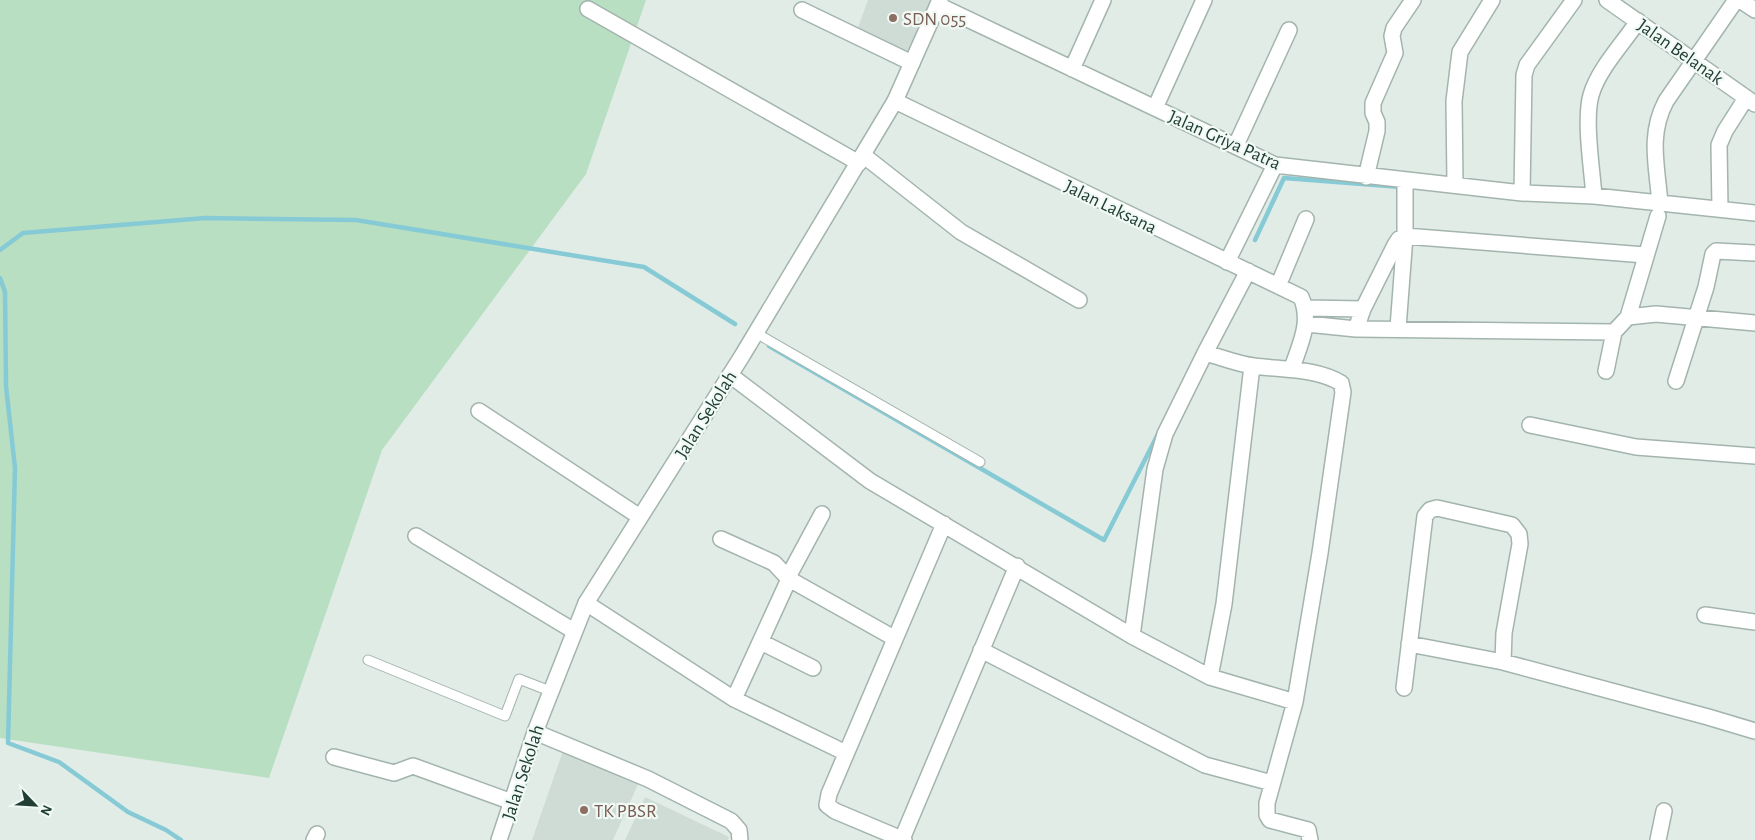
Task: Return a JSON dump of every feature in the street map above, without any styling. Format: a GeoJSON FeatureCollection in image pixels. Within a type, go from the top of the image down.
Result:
{"type":"FeatureCollection","features":[{"type":"Feature","properties":{"kind":"street"},"geometry":{"type":"LineString","coordinates":[[1072,69],[1103,0]]}},
{"type":"Feature","properties":{"kind":"street"},"geometry":{"type":"LineString","coordinates":[[1155,108],[1204,0]]}},
{"type":"Feature","properties":{"kind":"street"},"geometry":{"type":"LineString","coordinates":[[1366,177],[1377,131],[1373,103],[1395,53],[1392,36],[1394,28],[1413,0]]}},
{"type":"Feature","properties":{"kind":"street"},"geometry":{"type":"LineString","coordinates":[[1455,184],[1454,101],[1460,52],[1492,0]]}},
{"type":"Feature","properties":{"kind":"street"},"geometry":{"type":"LineString","coordinates":[[1522,194],[1524,75],[1528,65],[1574,0]]}},
{"type":"Feature","properties":{"kind":"street","name":"Jalan Belanak"},"geometry":{"type":"LineString","coordinates":[[1607,0],[1751,101]]}},
{"type":"Feature","properties":{"kind":"street"},"geometry":{"type":"LineString","coordinates":[[1606,372],[1614,332],[1628,317],[1659,210],[1654,132],[1658,117],[1694,60],[1736,0]]}},
{"type":"Feature","properties":{"kind":"street"},"geometry":{"type":"LineString","coordinates":[[1740,0],[1755,10]]}},
{"type":"Feature","properties":{"kind":"street","name":"Jalan Griya Patra"},"geometry":{"type":"LineString","coordinates":[[939,2],[1072,69],[1275,165],[1366,177],[1405,186],[1455,184],[1522,194],[1594,196],[1659,210],[1720,209],[1755,213]]}},
{"type":"Feature","properties":{"kind":"street","name":"Jalan Sekolah"},"geometry":{"type":"LineString","coordinates":[[499,840],[535,732],[586,603],[755,335],[861,159],[895,101],[939,2]]}},
{"type":"Feature","properties":{"kind":"street"},"geometry":{"type":"LineString","coordinates":[[588,9],[861,159],[961,232],[1079,300]]}},
{"type":"Feature","properties":{"kind":"street"},"geometry":{"type":"LineString","coordinates":[[802,10],[912,63]]}},
{"type":"Feature","properties":{"kind":"street"},"geometry":{"type":"LineString","coordinates":[[1594,196],[1588,111],[1591,96],[1597,80],[1638,21]]}},
{"type":"Feature","properties":{"kind":"street"},"geometry":{"type":"LineString","coordinates":[[1236,145],[1289,30]]}},
{"type":"Feature","properties":{"kind":"street","name":"Jalan Laksana"},"geometry":{"type":"LineString","coordinates":[[895,101],[1302,297],[1306,308]]}},
{"type":"Feature","properties":{"kind":"street"},"geometry":{"type":"LineString","coordinates":[[1720,209],[1719,145],[1725,131],[1751,101]]}},
{"type":"Feature","properties":{"kind":"street"},"geometry":{"type":"LineString","coordinates":[[1227,262],[1275,165]]}},
{"type":"Feature","properties":{"kind":"street"},"geometry":{"type":"LineString","coordinates":[[1398,328],[1405,236],[1405,186]]}},
{"type":"Feature","properties":{"kind":"street"},"geometry":{"type":"LineString","coordinates":[[1278,286],[1306,219]]}},
{"type":"Feature","properties":{"kind":"street"},"geometry":{"type":"LineString","coordinates":[[1356,328],[1363,309],[1395,245],[1399,239],[1405,236],[1645,256]]}},
{"type":"Feature","properties":{"kind":"street"},"geometry":{"type":"LineString","coordinates":[[1676,381],[1716,251],[1755,253]]}},
{"type":"Feature","properties":{"kind":"street"},"geometry":{"type":"LineString","coordinates":[[1132,636],[1155,469],[1165,434],[1248,272]]}},
{"type":"Feature","properties":{"kind":"street"},"geometry":{"type":"LineString","coordinates":[[1292,368],[1307,324],[1306,308],[1363,309]]}},
{"type":"Feature","properties":{"kind":"street"},"geometry":{"type":"LineString","coordinates":[[1628,317],[1656,314],[1755,323]]}},
{"type":"Feature","properties":{"kind":"street"},"geometry":{"type":"LineString","coordinates":[[1307,324],[1356,328],[1614,332]]}},
{"type":"Feature","properties":{"kind":"street"},"geometry":{"type":"LineString","coordinates":[[1205,353],[1252,366],[1292,368],[1332,378],[1341,383],[1343,392],[1320,553],[1295,702],[1267,803],[1267,815],[1270,820],[1308,830],[1310,840]]}},
{"type":"Feature","properties":{"kind":"street"},"geometry":{"type":"LineString","coordinates":[[1210,678],[1224,604],[1252,366]]}},
{"type":"Feature","properties":{"kind":"street"},"geometry":{"type":"LineString","coordinates":[[730,375],[870,481],[1017,566],[1132,636],[1210,678],[1295,702]]}},
{"type":"Feature","properties":{"kind":"street"},"geometry":{"type":"LineString","coordinates":[[480,411],[640,517]]}},
{"type":"Feature","properties":{"kind":"street"},"geometry":{"type":"LineString","coordinates":[[1530,425],[1636,447],[1755,456]]}},
{"type":"Feature","properties":{"kind":"street"},"geometry":{"type":"LineString","coordinates":[[1404,688],[1425,516],[1437,508],[1512,525],[1519,534],[1520,544],[1504,633],[1503,662]]}},
{"type":"Feature","properties":{"kind":"street"},"geometry":{"type":"LineString","coordinates":[[734,699],[789,578],[822,514]]}},
{"type":"Feature","properties":{"kind":"street"},"geometry":{"type":"LineString","coordinates":[[944,524],[829,794],[827,805],[835,811],[903,840],[1017,566]]}},
{"type":"Feature","properties":{"kind":"street"},"geometry":{"type":"LineString","coordinates":[[416,536],[574,631]]}},
{"type":"Feature","properties":{"kind":"street"},"geometry":{"type":"LineString","coordinates":[[721,538],[774,563],[789,578],[894,638]]}},
{"type":"Feature","properties":{"kind":"street"},"geometry":{"type":"LineString","coordinates":[[586,603],[734,699],[846,753]]}},
{"type":"Feature","properties":{"kind":"street"},"geometry":{"type":"LineString","coordinates":[[1705,615],[1755,622]]}},
{"type":"Feature","properties":{"kind":"street"},"geometry":{"type":"LineString","coordinates":[[761,642],[814,668]]}},
{"type":"Feature","properties":{"kind":"street"},"geometry":{"type":"LineString","coordinates":[[1410,644],[1503,662],[1708,717],[1755,732]]}},
{"type":"Feature","properties":{"kind":"street"},"geometry":{"type":"LineString","coordinates":[[981,650],[1206,764],[1272,783]]}},
{"type":"Feature","properties":{"kind":"street"},"geometry":{"type":"LineString","coordinates":[[535,732],[648,779],[730,821],[739,830],[740,840]]}},
{"type":"Feature","properties":{"kind":"street"},"geometry":{"type":"LineString","coordinates":[[334,757],[394,773],[413,766],[512,802]]}},
{"type":"Feature","properties":{"kind":"street"},"geometry":{"type":"LineString","coordinates":[[1658,840],[1664,811]]}},
{"type":"Feature","properties":{"kind":"lane"},"geometry":{"type":"LineString","coordinates":[[755,335],[980,462]]}},
{"type":"Feature","properties":{"kind":"lane"},"geometry":{"type":"LineString","coordinates":[[368,660],[505,716],[519,679],[550,692]]}},
{"type":"Feature","properties":{"kind":"shaded area","name":"SDN 055"},"geometry":{"type":"Polygon","coordinates":[[[868,0],[931,0],[910,54],[856,33],[868,0]]]}},
{"type":"Feature","properties":{"kind":"shaded area","name":"TK PBSR"},"geometry":{"type":"Polygon","coordinates":[[[564,748],[640,780],[613,840],[532,840],[564,748]]]}},
{"type":"Feature","properties":{"kind":"shaded area"},"geometry":{"type":"Polygon","coordinates":[[[645,797],[729,837],[728,840],[625,840],[645,797]]]}},
{"type":"Feature","properties":{"kind":"green space"},"geometry":{"type":"Polygon","coordinates":[[[0,0],[646,0],[586,174],[382,450],[269,778],[0,738],[0,0]]]}},
{"type":"Feature","properties":{"kind":"waterway"},"geometry":{"type":"LineString","coordinates":[[1255,240],[1284,178],[1401,187]]}},
{"type":"Feature","properties":{"kind":"waterway"},"geometry":{"type":"LineString","coordinates":[[0,250],[23,233],[205,218],[356,220],[644,267],[735,324]]}},
{"type":"Feature","properties":{"kind":"waterway"},"geometry":{"type":"LineString","coordinates":[[0,278],[5,292],[6,386],[15,468],[8,743],[59,762],[128,812],[166,830],[181,840]]}},
{"type":"Feature","properties":{"kind":"waterway"},"geometry":{"type":"LineString","coordinates":[[769,346],[1104,540],[1158,434]]}},
{"type":"Feature","properties":{"kind":"place","name":"SDN 055"},"geometry":{"type":"Point","coordinates":[893,18]}},
{"type":"Feature","properties":{"kind":"place","name":"TK PBSR"},"geometry":{"type":"Point","coordinates":[584,810]}}]}
